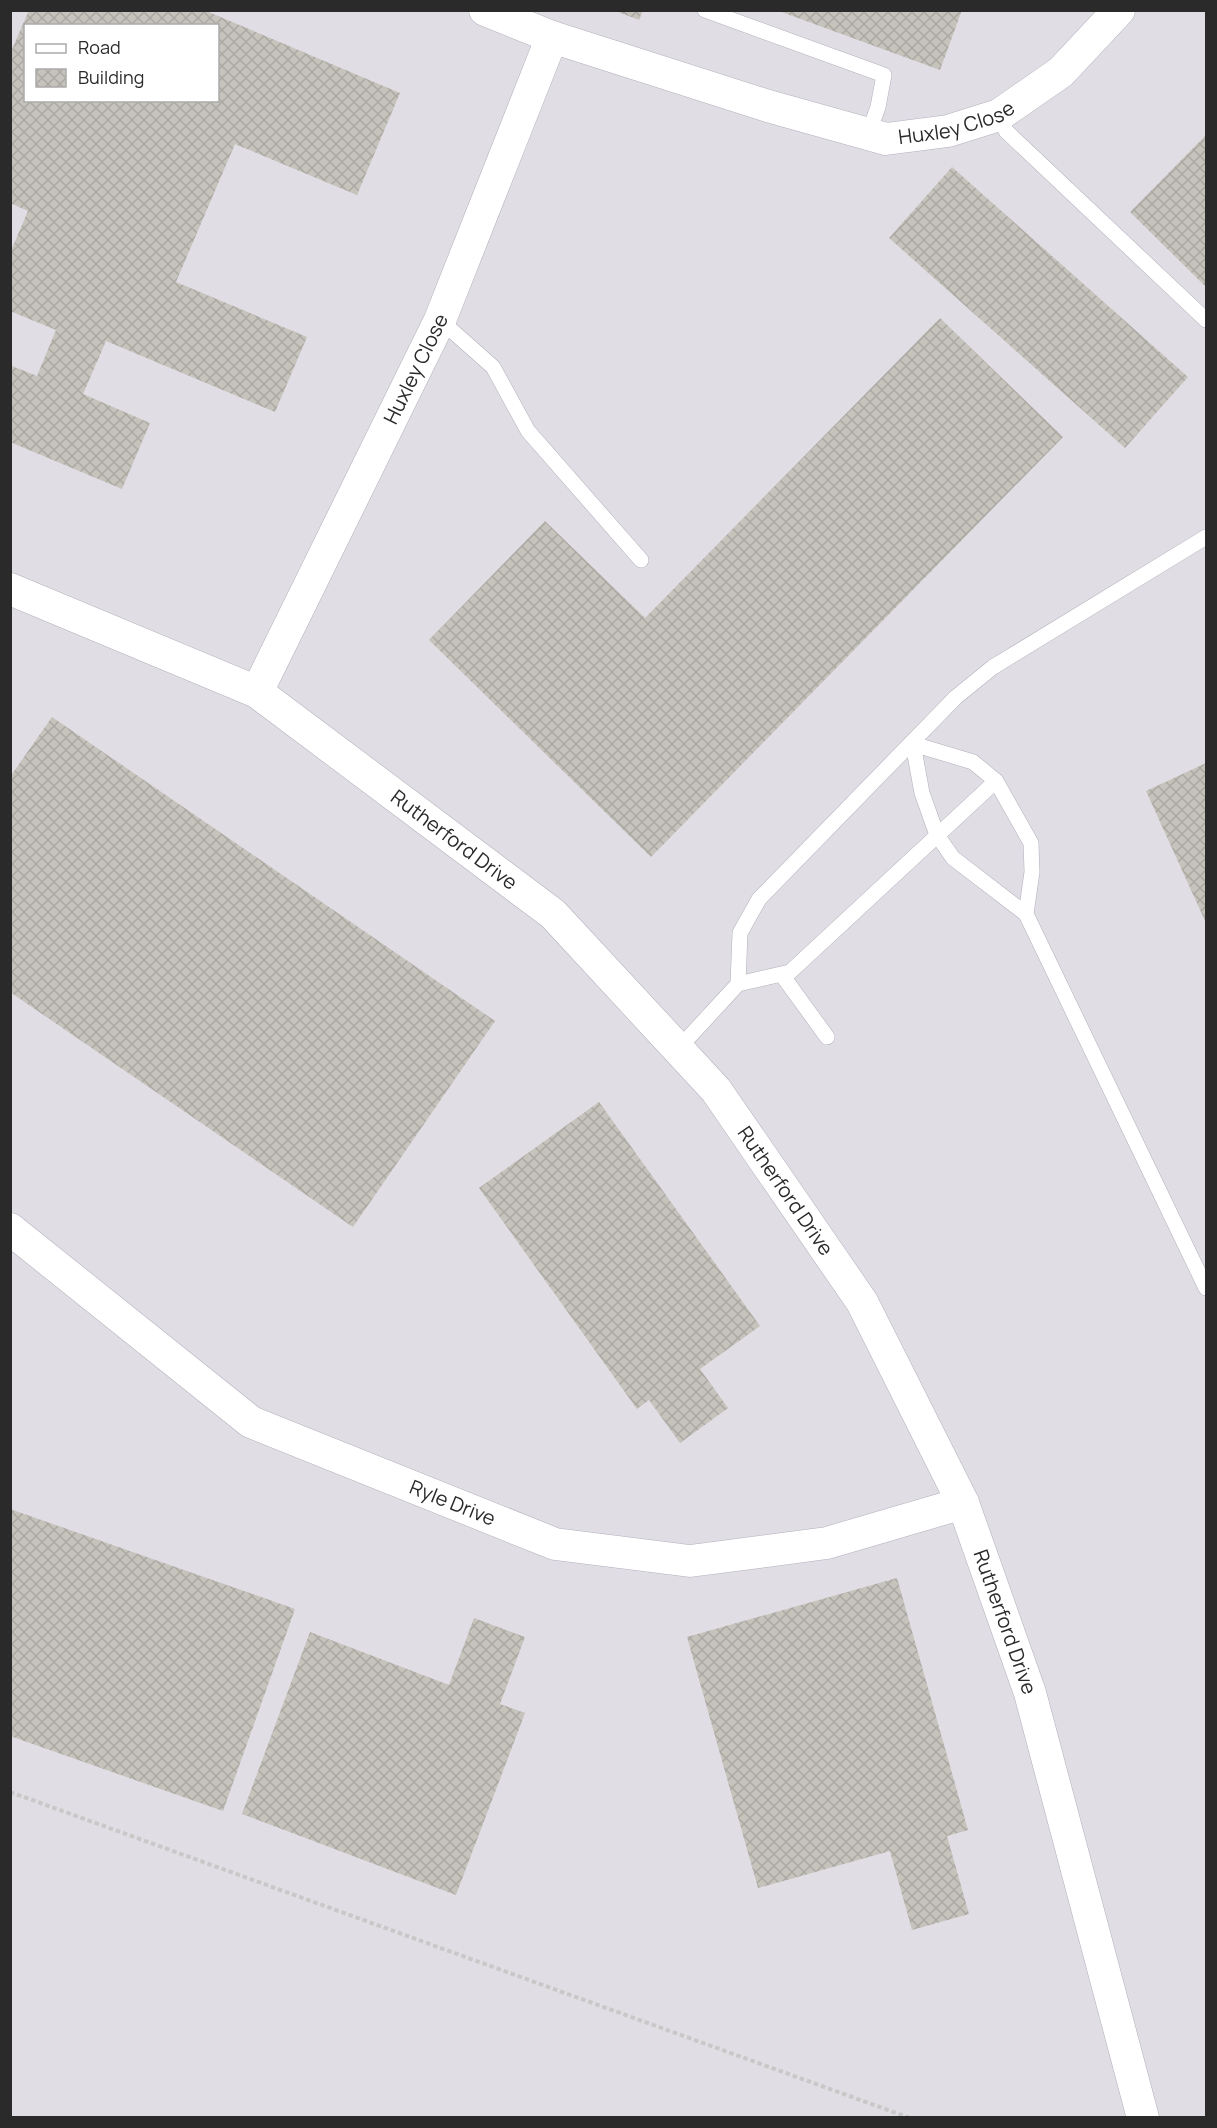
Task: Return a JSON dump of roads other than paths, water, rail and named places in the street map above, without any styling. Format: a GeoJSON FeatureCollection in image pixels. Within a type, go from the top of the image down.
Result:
{"type":"FeatureCollection","features":[{"type":"Feature","properties":{"kind":"street","name":"Huxley Close"},"geometry":{"type":"LineString","coordinates":[[485,10],[552,37],[886,139],[948,130],[999,115],[1061,72],[1119,10]]}},
{"type":"Feature","properties":{"kind":"street","name":"Huxley Close"},"geometry":{"type":"LineString","coordinates":[[257,692],[440,320],[552,37]]}},
{"type":"Feature","properties":{"kind":"street","name":"Rutherford Drive"},"geometry":{"type":"LineString","coordinates":[[10,589],[257,692],[553,914],[716,1090],[862,1302],[963,1503],[1030,1693],[1143,2118]]}},
{"type":"Feature","properties":{"kind":"street","name":"Ryle Drive"},"geometry":{"type":"LineString","coordinates":[[10,1229],[251,1422],[555,1544],[690,1561],[827,1543],[963,1503]]}},
{"type":"Feature","properties":{"kind":"lane"},"geometry":{"type":"LineString","coordinates":[[705,10],[884,75],[878,107],[868,135]]}},
{"type":"Feature","properties":{"kind":"lane"},"geometry":{"type":"LineString","coordinates":[[999,115],[1006,131],[1206,320]]}},
{"type":"Feature","properties":{"kind":"lane"},"geometry":{"type":"LineString","coordinates":[[440,320],[493,367],[528,430],[641,560]]}},
{"type":"Feature","properties":{"kind":"lane"},"geometry":{"type":"LineString","coordinates":[[738,984],[740,933],[759,899],[875,779],[913,744],[956,697],[993,667],[1206,537]]}},
{"type":"Feature","properties":{"kind":"lane"},"geometry":{"type":"LineString","coordinates":[[913,744],[973,762],[996,781],[1031,843],[1032,873],[1026,914]]}},
{"type":"Feature","properties":{"kind":"lane"},"geometry":{"type":"LineString","coordinates":[[913,744],[922,793],[937,835],[953,858],[1026,914],[1206,1288]]}},
{"type":"Feature","properties":{"kind":"lane"},"geometry":{"type":"LineString","coordinates":[[678,1049],[738,984],[790,972],[996,781]]}},
{"type":"Feature","properties":{"kind":"lane"},"geometry":{"type":"LineString","coordinates":[[782,975],[827,1037]]}}]}
